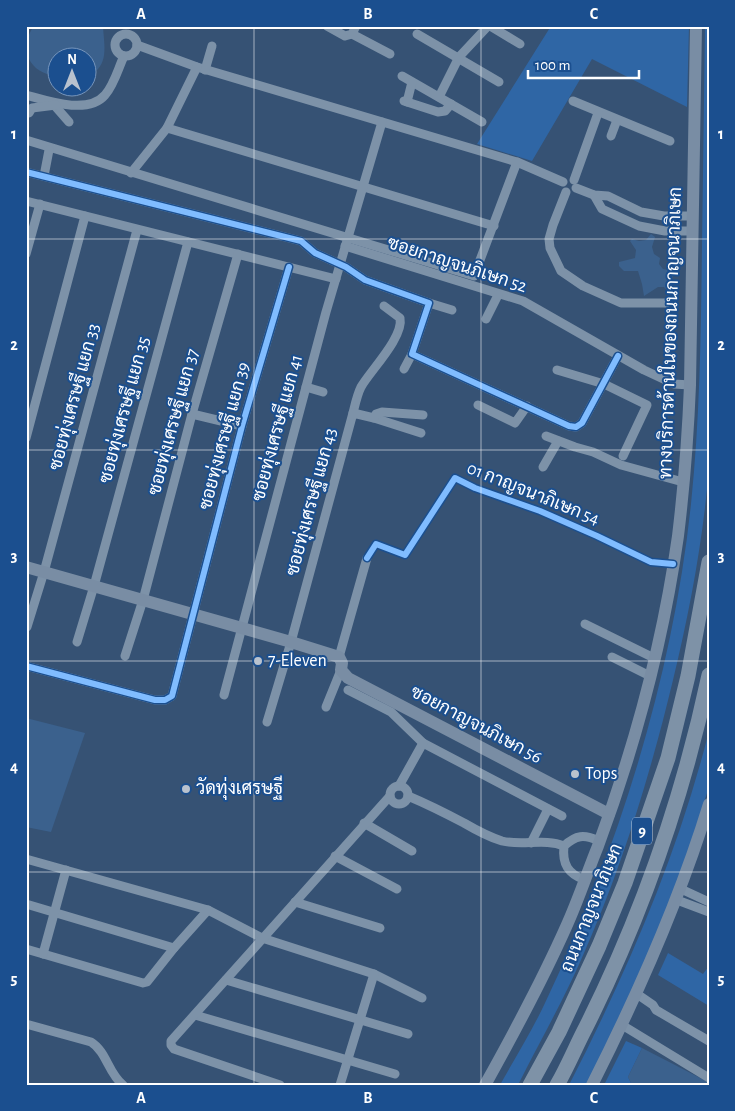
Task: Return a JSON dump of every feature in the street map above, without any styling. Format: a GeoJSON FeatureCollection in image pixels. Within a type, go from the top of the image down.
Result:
{"type":"FeatureCollection","features":[{"type":"Feature","properties":{"kind":"highway","name":"ถนนกาญจนาภิเษก"},"geometry":{"type":"LineString","coordinates":[[530,1085],[559,1032],[599,946],[625,883],[668,758],[688,676],[709,562]]}},
{"type":"Feature","properties":{"kind":"highway","name":"9"},"geometry":{"type":"LineString","coordinates":[[557,1085],[605,989],[651,879],[699,723],[709,675]]}},
{"type":"Feature","properties":{"kind":"main road","name":"ทางบริการด้านในของถนนกาญจนาภิเษก"},"geometry":{"type":"LineString","coordinates":[[485,1085],[521,1020],[566,926],[585,880],[636,732],[654,658],[678,537],[690,385],[696,26]]}},
{"type":"Feature","properties":{"kind":"main road","name":"ซอยกาญจนภิเษก 56"},"geometry":{"type":"LineString","coordinates":[[26,567],[291,642],[340,663],[348,678],[609,814]]}},
{"type":"Feature","properties":{"kind":"main road"},"geometry":{"type":"LineString","coordinates":[[592,1085],[637,994],[679,894],[709,806]]}},
{"type":"Feature","properties":{"kind":"street"},"geometry":{"type":"LineString","coordinates":[[327,26],[351,32],[390,54]]}},
{"type":"Feature","properties":{"kind":"street"},"geometry":{"type":"LineString","coordinates":[[439,97],[459,57],[489,26],[520,44]]}},
{"type":"Feature","properties":{"kind":"street"},"geometry":{"type":"LineString","coordinates":[[137,45],[133,54],[124,56],[118,54],[114,43],[116,38],[127,30],[133,36],[137,45],[201,68],[517,162],[564,182]]}},
{"type":"Feature","properties":{"kind":"street"},"geometry":{"type":"LineString","coordinates":[[417,34],[499,82]]}},
{"type":"Feature","properties":{"kind":"street"},"geometry":{"type":"LineString","coordinates":[[131,173],[167,128],[212,46]]}},
{"type":"Feature","properties":{"kind":"street"},"geometry":{"type":"LineString","coordinates":[[29,112],[32,108],[58,104],[83,105],[100,100],[111,87],[124,56]]}},
{"type":"Feature","properties":{"kind":"street"},"geometry":{"type":"LineString","coordinates":[[402,76],[482,122]]}},
{"type":"Feature","properties":{"kind":"street"},"geometry":{"type":"LineString","coordinates":[[412,82],[405,101],[438,112],[445,111],[450,104]]}},
{"type":"Feature","properties":{"kind":"street"},"geometry":{"type":"LineString","coordinates":[[26,95],[58,104],[69,122]]}},
{"type":"Feature","properties":{"kind":"street"},"geometry":{"type":"LineString","coordinates":[[573,101],[670,141]]}},
{"type":"Feature","properties":{"kind":"street"},"geometry":{"type":"LineString","coordinates":[[566,192],[572,192],[598,112]]}},
{"type":"Feature","properties":{"kind":"street"},"geometry":{"type":"LineString","coordinates":[[611,136],[617,120]]}},
{"type":"Feature","properties":{"kind":"street","name":"ซอยทุ่งเศรษฐี แยก 41"},"geometry":{"type":"LineString","coordinates":[[224,696],[361,187],[382,122]]}},
{"type":"Feature","properties":{"kind":"street"},"geometry":{"type":"LineString","coordinates":[[167,128],[494,226]]}},
{"type":"Feature","properties":{"kind":"street"},"geometry":{"type":"LineString","coordinates":[[26,140],[347,242],[474,276],[517,162]]}},
{"type":"Feature","properties":{"kind":"street"},"geometry":{"type":"LineString","coordinates":[[44,176],[49,150]]}},
{"type":"Feature","properties":{"kind":"street"},"geometry":{"type":"LineString","coordinates":[[26,172],[301,241],[315,253],[340,264],[368,281],[452,310]]}},
{"type":"Feature","properties":{"kind":"street"},"geometry":{"type":"LineString","coordinates":[[566,192],[562,186],[568,178],[594,195],[608,196],[641,212],[664,216],[692,216]]}},
{"type":"Feature","properties":{"kind":"street"},"geometry":{"type":"LineString","coordinates":[[566,192],[549,239],[550,248],[561,271],[583,286],[620,303],[666,303]]}},
{"type":"Feature","properties":{"kind":"street"},"geometry":{"type":"LineString","coordinates":[[594,195],[602,209],[639,226],[664,231],[692,231]]}},
{"type":"Feature","properties":{"kind":"street"},"geometry":{"type":"LineString","coordinates":[[26,201],[336,279]]}},
{"type":"Feature","properties":{"kind":"street"},"geometry":{"type":"LineString","coordinates":[[26,254],[40,204]]}},
{"type":"Feature","properties":{"kind":"street"},"geometry":{"type":"LineString","coordinates":[[26,438],[85,216]]}},
{"type":"Feature","properties":{"kind":"street","name":"ซอยทุ่งเศรษฐี แยก 33"},"geometry":{"type":"LineString","coordinates":[[27,626],[44,572],[137,230]]}},
{"type":"Feature","properties":{"kind":"street","name":"ซอยทุ่งเศรษฐี แยก 35"},"geometry":{"type":"LineString","coordinates":[[77,642],[188,242]]}},
{"type":"Feature","properties":{"kind":"street","name":"ซอยกาญจนภิเษก 52"},"geometry":{"type":"LineString","coordinates":[[347,242],[523,301],[618,356],[674,384],[690,385]]}},
{"type":"Feature","properties":{"kind":"street","name":"ซอยทุ่งเศรษฐี แยก 37"},"geometry":{"type":"LineString","coordinates":[[125,656],[143,600],[192,414],[238,254]]}},
{"type":"Feature","properties":{"kind":"street","name":"ซอยทุ่งเศรษฐี แยก 39"},"geometry":{"type":"LineString","coordinates":[[26,666],[155,700],[165,700],[172,696],[242,426],[289,267]]}},
{"type":"Feature","properties":{"kind":"street"},"geometry":{"type":"LineString","coordinates":[[486,319],[498,294]]}},
{"type":"Feature","properties":{"kind":"street"},"geometry":{"type":"LineString","coordinates":[[404,369],[412,354],[429,303]]}},
{"type":"Feature","properties":{"kind":"street"},"geometry":{"type":"LineString","coordinates":[[352,413],[360,389],[389,349],[400,325],[400,318],[384,306]]}},
{"type":"Feature","properties":{"kind":"street"},"geometry":{"type":"LineString","coordinates":[[412,354],[569,426],[576,427],[582,423],[618,356]]}},
{"type":"Feature","properties":{"kind":"street"},"geometry":{"type":"LineString","coordinates":[[557,370],[604,384],[647,405],[623,456]]}},
{"type":"Feature","properties":{"kind":"street"},"geometry":{"type":"LineString","coordinates":[[306,387],[323,392]]}},
{"type":"Feature","properties":{"kind":"street"},"geometry":{"type":"LineString","coordinates":[[478,405],[515,423],[527,406]]}},
{"type":"Feature","properties":{"kind":"street","name":"ซอยทุ่งเศรษฐี แยก 43"},"geometry":{"type":"LineString","coordinates":[[267,722],[291,642],[352,413],[374,418],[376,414],[382,412],[423,415]]}},
{"type":"Feature","properties":{"kind":"street"},"geometry":{"type":"LineString","coordinates":[[192,414],[242,426]]}},
{"type":"Feature","properties":{"kind":"street"},"geometry":{"type":"LineString","coordinates":[[374,418],[421,433]]}},
{"type":"Feature","properties":{"kind":"street"},"geometry":{"type":"LineString","coordinates":[[546,436],[558,442],[593,452],[621,465],[683,482]]}},
{"type":"Feature","properties":{"kind":"street"},"geometry":{"type":"LineString","coordinates":[[543,467],[558,442]]}},
{"type":"Feature","properties":{"kind":"street"},"geometry":{"type":"LineString","coordinates":[[326,707],[340,663],[367,558]]}},
{"type":"Feature","properties":{"kind":"street"},"geometry":{"type":"LineString","coordinates":[[585,624],[654,658]]}},
{"type":"Feature","properties":{"kind":"street"},"geometry":{"type":"LineString","coordinates":[[612,656],[650,676]]}},
{"type":"Feature","properties":{"kind":"street"},"geometry":{"type":"LineString","coordinates":[[348,690],[391,712],[423,743],[562,816]]}},
{"type":"Feature","properties":{"kind":"street"},"geometry":{"type":"LineString","coordinates":[[280,1085],[174,1048],[171,1042],[390,796],[391,790],[399,786],[423,743]]}},
{"type":"Feature","properties":{"kind":"street"},"geometry":{"type":"LineString","coordinates":[[390,796],[391,800],[397,804],[404,802],[408,796],[407,790],[399,786]]}},
{"type":"Feature","properties":{"kind":"street"},"geometry":{"type":"LineString","coordinates":[[408,796],[502,841],[520,844],[557,843],[564,846]]}},
{"type":"Feature","properties":{"kind":"street"},"geometry":{"type":"LineString","coordinates":[[532,843],[548,809]]}},
{"type":"Feature","properties":{"kind":"street"},"geometry":{"type":"LineString","coordinates":[[364,823],[412,851]]}},
{"type":"Feature","properties":{"kind":"street"},"geometry":{"type":"LineString","coordinates":[[585,880],[577,877],[566,868],[563,857],[564,846],[572,838],[582,836],[600,841]]}},
{"type":"Feature","properties":{"kind":"street"},"geometry":{"type":"LineString","coordinates":[[335,856],[397,889]]}},
{"type":"Feature","properties":{"kind":"street"},"geometry":{"type":"LineString","coordinates":[[26,858],[208,910],[262,938],[374,974],[422,998]]}},
{"type":"Feature","properties":{"kind":"street"},"geometry":{"type":"LineString","coordinates":[[43,954],[66,870]]}},
{"type":"Feature","properties":{"kind":"street"},"geometry":{"type":"LineString","coordinates":[[679,894],[709,902]]}},
{"type":"Feature","properties":{"kind":"street"},"geometry":{"type":"LineString","coordinates":[[679,894],[709,912]]}},
{"type":"Feature","properties":{"kind":"street"},"geometry":{"type":"LineString","coordinates":[[295,902],[380,928]]}},
{"type":"Feature","properties":{"kind":"street"},"geometry":{"type":"LineString","coordinates":[[26,904],[174,948]]}},
{"type":"Feature","properties":{"kind":"street"},"geometry":{"type":"LineString","coordinates":[[26,949],[142,983],[147,982],[208,910]]}},
{"type":"Feature","properties":{"kind":"street"},"geometry":{"type":"LineString","coordinates":[[340,1085],[374,974]]}},
{"type":"Feature","properties":{"kind":"street"},"geometry":{"type":"LineString","coordinates":[[226,980],[408,1034]]}},
{"type":"Feature","properties":{"kind":"street"},"geometry":{"type":"LineString","coordinates":[[637,994],[653,1005],[656,1010],[709,1041]]}},
{"type":"Feature","properties":{"kind":"street"},"geometry":{"type":"LineString","coordinates":[[195,1015],[395,1074]]}},
{"type":"Feature","properties":{"kind":"street"},"geometry":{"type":"LineString","coordinates":[[26,1024],[91,1042],[102,1050],[117,1079],[123,1085]]}},
{"type":"Feature","properties":{"kind":"street"},"geometry":{"type":"LineString","coordinates":[[622,1025],[709,1078]]}},
{"type":"Feature","properties":{"kind":"shaded area"},"geometry":{"type":"Polygon","coordinates":[[[34,26],[103,26],[103,61],[98,69],[98,48],[48,48],[48,74],[40,71],[29,59],[27,43],[34,26]]]}},
{"type":"Feature","properties":{"kind":"shaded area"},"geometry":{"type":"Polygon","coordinates":[[[551,26],[689,26],[687,107],[592,59],[532,161],[477,144],[551,26]]]}},
{"type":"Feature","properties":{"kind":"shaded area"},"geometry":{"type":"Polygon","coordinates":[[[705,26],[709,26],[709,468],[703,522],[685,627],[655,752],[609,892],[574,976],[518,1085],[500,1085],[545,1003],[572,944],[596,884],[639,760],[671,632],[683,568],[691,504],[698,407],[705,26]]]}},
{"type":"Feature","properties":{"kind":"shaded area"},"geometry":{"type":"Polygon","coordinates":[[[651,234],[655,237],[652,247],[654,254],[660,258],[659,264],[663,269],[674,271],[669,292],[664,287],[658,287],[644,296],[638,271],[624,271],[619,266],[619,262],[635,258],[636,250],[630,241],[632,239],[646,240],[651,234]]]}},
{"type":"Feature","properties":{"kind":"shaded area"},"geometry":{"type":"Polygon","coordinates":[[[26,718],[85,733],[51,832],[26,827],[26,718]]]}},
{"type":"Feature","properties":{"kind":"shaded area"},"geometry":{"type":"Polygon","coordinates":[[[709,731],[709,787],[684,864],[656,936],[609,1042],[587,1085],[569,1085],[631,956],[649,912],[682,822],[709,731]]]}},
{"type":"Feature","properties":{"kind":"shaded area"},"geometry":{"type":"Polygon","coordinates":[[[668,953],[703,974],[709,966],[709,1006],[658,975],[668,953]]]}},
{"type":"Feature","properties":{"kind":"shaded area"},"geometry":{"type":"Polygon","coordinates":[[[626,1041],[642,1048],[628,1077],[632,1085],[604,1085],[626,1041]]]}},
{"type":"Feature","properties":{"kind":"shaded area"},"geometry":{"type":"Polygon","coordinates":[[[642,1048],[708,1082],[707,1085],[632,1085],[628,1077],[642,1048]]]}},
{"type":"Feature","properties":{"kind":"cycle path"},"geometry":{"type":"LineString","coordinates":[[26,172],[301,241],[315,253],[346,267],[365,280],[429,303],[412,354],[569,426],[576,427],[582,423],[618,356]]}},
{"type":"Feature","properties":{"kind":"cycle path"},"geometry":{"type":"LineString","coordinates":[[26,666],[155,700],[165,700],[172,696],[242,426],[289,267]]}},
{"type":"Feature","properties":{"kind":"cycle path","name":"01 กาญจนาภิเษก 54"},"geometry":{"type":"LineString","coordinates":[[367,558],[376,544],[405,555],[455,478],[475,488],[540,511],[651,562],[673,564]]}},
{"type":"Feature","properties":{"kind":"place","name":"7-Eleven"},"geometry":{"type":"Point","coordinates":[258,661]}},
{"type":"Feature","properties":{"kind":"place","name":"Tops"},"geometry":{"type":"Point","coordinates":[575,774]}},
{"type":"Feature","properties":{"kind":"place","name":"วัดทุ่งเศรษฐี"},"geometry":{"type":"Point","coordinates":[186,789]}}]}
